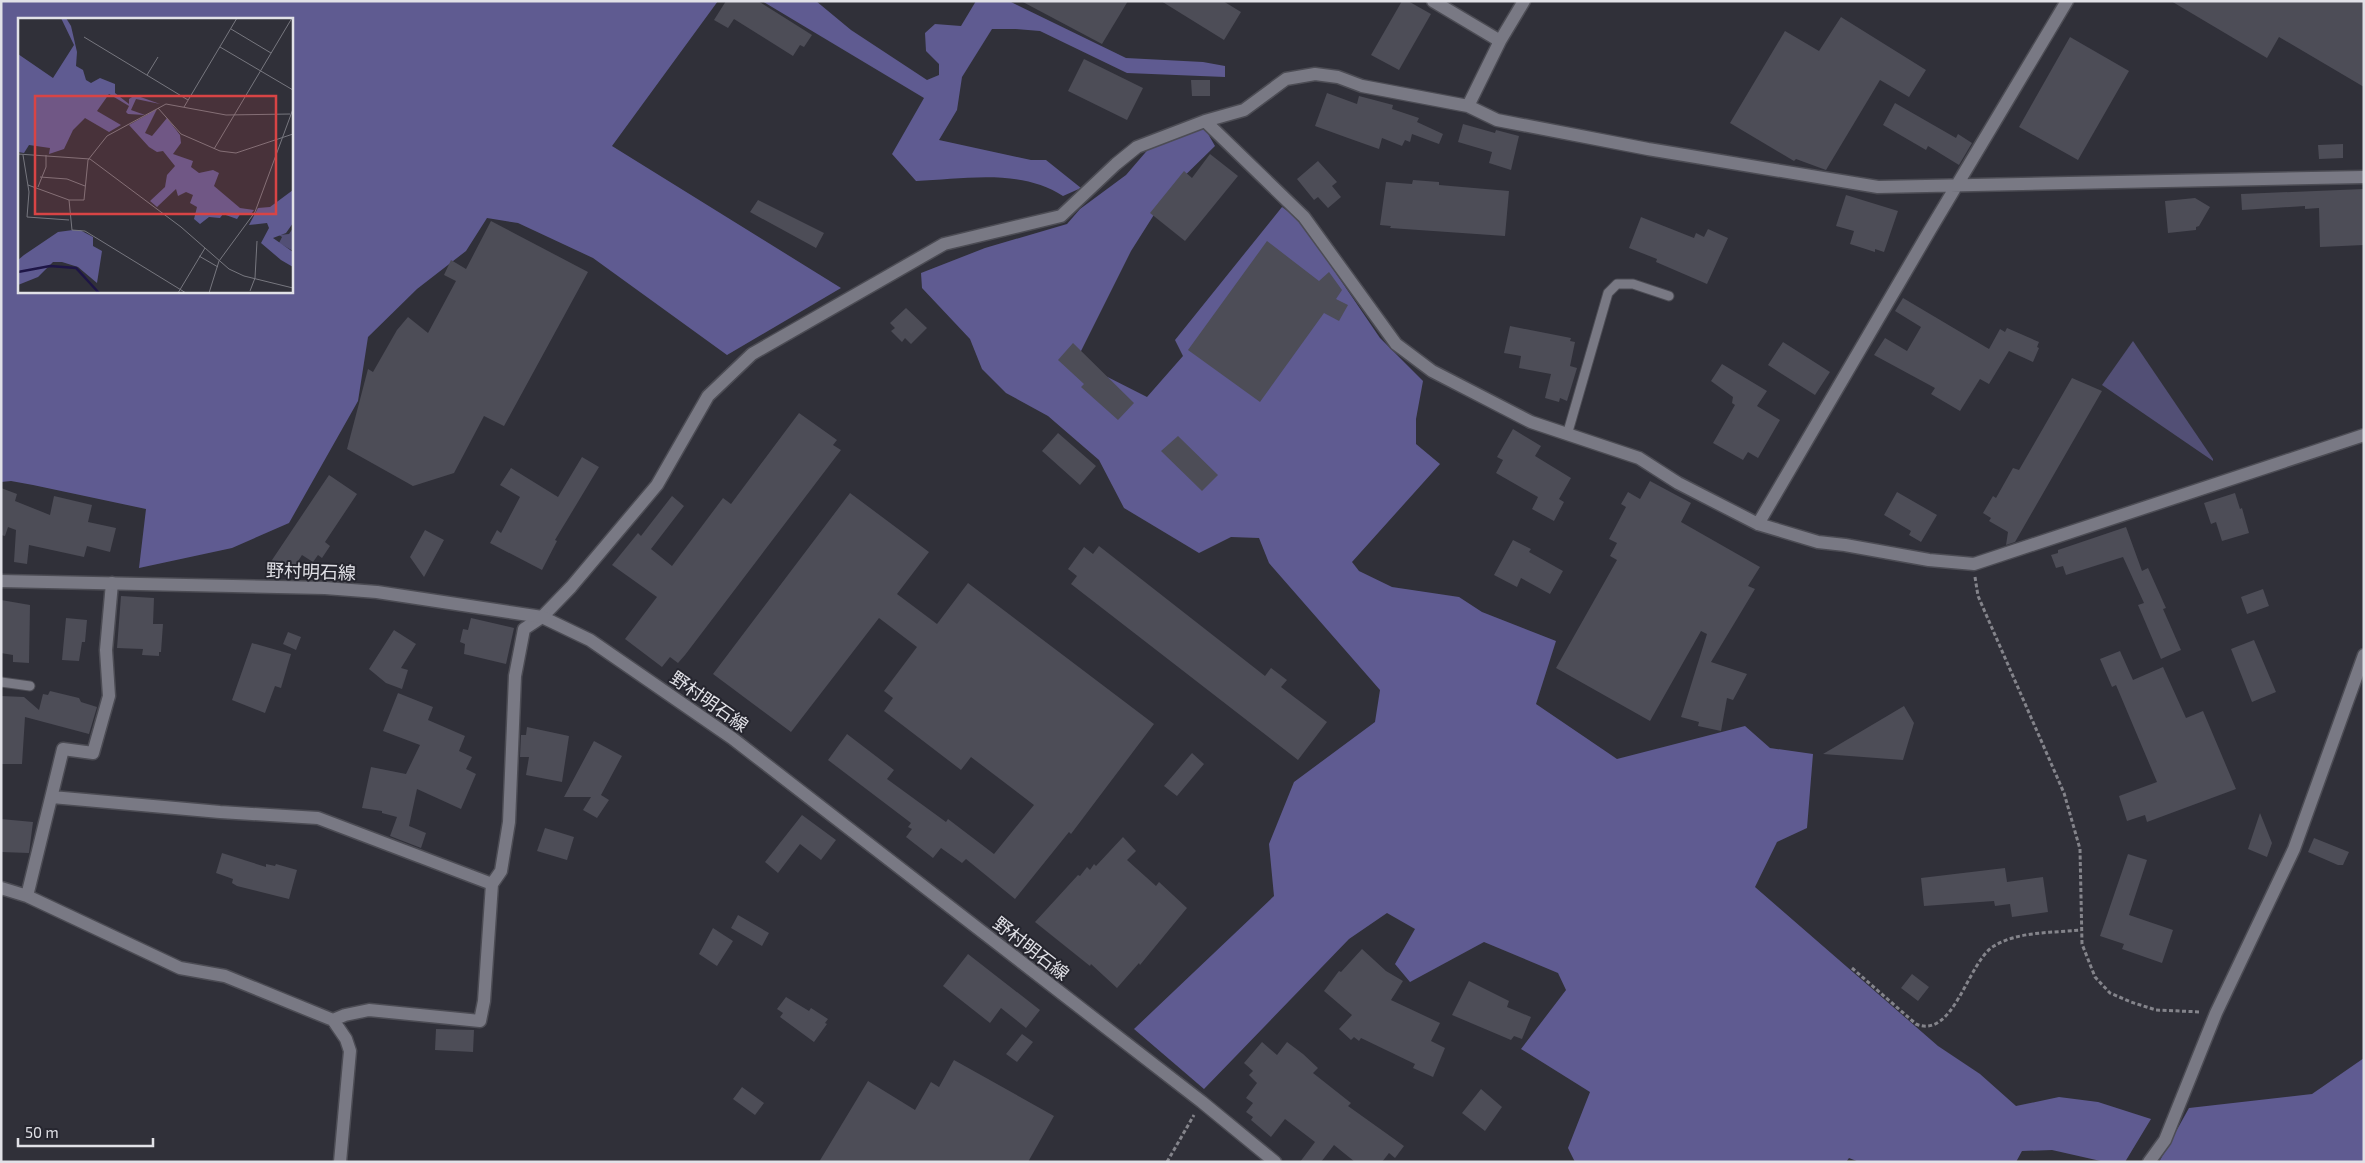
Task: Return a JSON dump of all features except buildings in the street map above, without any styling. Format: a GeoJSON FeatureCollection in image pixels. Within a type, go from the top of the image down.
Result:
{"type":"FeatureCollection","features":[{"type":"Feature","properties":{"kind":"street"},"geometry":{"type":"LineString","coordinates":[[1433,1],[1500,42]]}},
{"type":"Feature","properties":{"kind":"street"},"geometry":{"type":"LineString","coordinates":[[1468,106],[1500,42],[1524,1]]}},
{"type":"Feature","properties":{"kind":"street"},"geometry":{"type":"LineString","coordinates":[[1758,524],[2067,1]]}},
{"type":"Feature","properties":{"kind":"street"},"geometry":{"type":"LineString","coordinates":[[333,1020],[344,1015],[369,1010],[480,1021],[484,1001],[492,884],[502,871],[509,822],[515,676],[524,629],[542,617],[571,587],[657,485],[708,396],[752,354],[944,244],[1061,216],[1116,164],[1137,147],[1205,121],[1244,110],[1286,79],[1315,74],[1338,78],[1362,86],[1468,106],[1497,120],[1506,122],[1648,149],[1878,187],[2364,177]]}},
{"type":"Feature","properties":{"kind":"street"},"geometry":{"type":"LineString","coordinates":[[1205,121],[1304,217],[1396,344],[1432,371],[1530,422],[1639,458],[1678,483],[1758,524],[1818,542],[1929,560],[1974,564],[2364,435]]}},
{"type":"Feature","properties":{"kind":"street","name":"野村明石線"},"geometry":{"type":"LineString","coordinates":[[1,581],[325,588],[377,592],[542,617],[590,640],[732,738],[1202,1102],[1276,1162]]}},
{"type":"Feature","properties":{"kind":"street"},"geometry":{"type":"LineString","coordinates":[[27,896],[63,749],[92,753],[109,696],[106,650],[112,583]]}},
{"type":"Feature","properties":{"kind":"street"},"geometry":{"type":"LineString","coordinates":[[2149,1162],[2165,1140],[2216,1013],[2294,848],[2363,658]]}},
{"type":"Feature","properties":{"kind":"street"},"geometry":{"type":"LineString","coordinates":[[52,797],[220,812],[318,818],[492,884]]}},
{"type":"Feature","properties":{"kind":"street"},"geometry":{"type":"LineString","coordinates":[[1,888],[27,896],[180,968],[225,976],[333,1020],[344,1035],[350,1051],[340,1162]]}},
{"type":"Feature","properties":{"kind":"lane"},"geometry":{"type":"LineString","coordinates":[[1567,435],[1608,294],[1617,284],[1634,284],[1669,296]]}},
{"type":"Feature","properties":{"kind":"lane"},"geometry":{"type":"LineString","coordinates":[[1,682],[30,686]]}},
{"type":"Feature","properties":{"kind":"path"},"geometry":{"type":"LineString","coordinates":[[1974,564],[1978,596],[2064,793],[2080,848],[2082,944],[2095,977],[2110,993],[2156,1010],[2216,1013]]}},
{"type":"Feature","properties":{"kind":"path"},"geometry":{"type":"LineString","coordinates":[[1852,968],[1916,1024],[1925,1027],[1939,1024],[1967,986],[1982,956],[1993,946],[2016,936],[2081,930]]}},
{"type":"Feature","properties":{"kind":"path"},"geometry":{"type":"LineString","coordinates":[[1167,1162],[1202,1102]]}},
{"type":"Feature","properties":{"kind":"shaded area"},"geometry":{"type":"Polygon","coordinates":[[[1,1],[718,1],[612,146],[841,288],[727,355],[593,258],[518,223],[487,218],[466,251],[417,289],[368,337],[358,401],[289,523],[232,548],[139,568],[146,509],[11,481],[1,482],[1,1]]]}},
{"type":"Feature","properties":{"kind":"shaded area"},"geometry":{"type":"Polygon","coordinates":[[[762,1],[816,1],[851,30],[927,80],[939,75],[939,64],[926,51],[925,33],[935,24],[961,26],[976,1],[1009,1],[1126,58],[1203,62],[1225,66],[1225,77],[1127,73],[1040,31],[992,29],[962,77],[957,110],[939,140],[1031,160],[1046,160],[1081,188],[1063,196],[1047,187],[1010,178],[972,177],[916,181],[892,154],[924,98],[762,1]]]}},
{"type":"Feature","properties":{"kind":"shaded area"},"geometry":{"type":"Polygon","coordinates":[[[1203,125],[1215,146],[1169,191],[1131,251],[1076,361],[1147,397],[1183,356],[1175,340],[1282,207],[1299,219],[1380,338],[1423,381],[1416,419],[1416,444],[1440,464],[1352,562],[1359,571],[1392,587],[1459,597],[1482,612],[1556,641],[1536,704],[1617,759],[1745,726],[1770,748],[1813,754],[1807,828],[1777,842],[1755,887],[1938,1046],[1980,1074],[2016,1106],[2059,1097],[2098,1102],[2151,1119],[2125,1162],[2105,1162],[2052,1150],[2022,1151],[2016,1162],[1859,1162],[1849,1158],[1846,1162],[1575,1162],[1568,1148],[1590,1092],[1521,1049],[1566,990],[1558,973],[1484,942],[1410,982],[1395,964],[1415,929],[1387,913],[1349,939],[1204,1089],[1134,1029],[1274,896],[1269,844],[1294,782],[1375,722],[1380,690],[1269,563],[1259,538],[1231,537],[1199,553],[1124,508],[1099,460],[1048,416],[1006,393],[982,369],[970,339],[922,288],[921,273],[985,248],[1067,224],[1080,209],[1126,175],[1151,146],[1203,125]]]}},
{"type":"Feature","properties":{"kind":"shaded area"},"geometry":{"type":"Polygon","coordinates":[[[2133,341],[2213,459],[2213,461],[2102,385],[2133,341]]]}},
{"type":"Feature","properties":{"kind":"shaded area"},"geometry":{"type":"Polygon","coordinates":[[[2364,1058],[2364,1162],[2159,1162],[2189,1108],[2312,1094],[2364,1058]]]}}]}
